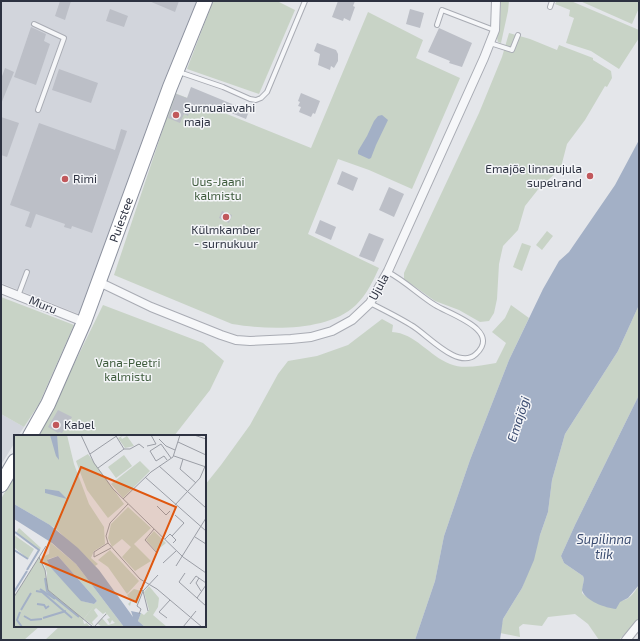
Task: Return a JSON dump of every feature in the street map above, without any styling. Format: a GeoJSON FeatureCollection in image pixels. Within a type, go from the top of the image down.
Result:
{"type":"FeatureCollection","features":[{"type":"Feature","properties":{"kind":"highway","name":"Puiestee"},"geometry":{"type":"LineString","coordinates":[[31,435],[48,404],[84,322],[176,71],[205,1]]}},
{"type":"Feature","properties":{"kind":"highway"},"geometry":{"type":"LineString","coordinates":[[1,485],[14,463]]}},
{"type":"Feature","properties":{"kind":"street","name":"Ujula"},"geometry":{"type":"LineString","coordinates":[[99,282],[151,307],[236,340],[291,340],[311,337],[332,331],[352,320],[370,303],[388,271],[465,101],[495,30],[496,1]]}},
{"type":"Feature","properties":{"kind":"street","name":"Muru"},"geometry":{"type":"LineString","coordinates":[[1,289],[84,322]]}},
{"type":"Feature","properties":{"kind":"street"},"geometry":{"type":"LineString","coordinates":[[626,640],[639,624]]}},
{"type":"Feature","properties":{"kind":"lane"},"geometry":{"type":"LineString","coordinates":[[176,71],[223,87],[250,99],[256,100],[261,98],[267,92],[305,1]]}},
{"type":"Feature","properties":{"kind":"lane"},"geometry":{"type":"LineString","coordinates":[[550,7],[552,1]]}},
{"type":"Feature","properties":{"kind":"lane"},"geometry":{"type":"LineString","coordinates":[[437,25],[442,10],[495,30]]}},
{"type":"Feature","properties":{"kind":"lane"},"geometry":{"type":"LineString","coordinates":[[34,24],[64,38],[38,110]]}},
{"type":"Feature","properties":{"kind":"lane"},"geometry":{"type":"LineString","coordinates":[[490,43],[512,50],[518,35]]}},
{"type":"Feature","properties":{"kind":"lane"},"geometry":{"type":"LineString","coordinates":[[370,303],[412,325],[444,350],[459,358],[475,355],[482,345],[483,339],[476,327],[436,305],[388,271]]}},
{"type":"Feature","properties":{"kind":"lane"},"geometry":{"type":"LineString","coordinates":[[18,296],[27,272]]}},
{"type":"Feature","properties":{"kind":"shaded area"},"geometry":{"type":"Polygon","coordinates":[[[1,1],[201,1],[81,315],[1,283],[1,1]]]}},
{"type":"Feature","properties":{"kind":"shaded area"},"geometry":{"type":"Polygon","coordinates":[[[1,414],[24,427],[19,435],[14,435],[14,444],[1,465],[1,414]]]}},
{"type":"Feature","properties":{"kind":"green space"},"geometry":{"type":"Polygon","coordinates":[[[213,1],[277,1],[295,10],[259,94],[187,69],[213,1]]]}},
{"type":"Feature","properties":{"kind":"green space"},"geometry":{"type":"Polygon","coordinates":[[[501,1],[509,1],[501,43],[498,42],[497,38],[501,1]]]}},
{"type":"Feature","properties":{"kind":"green space"},"geometry":{"type":"Polygon","coordinates":[[[557,1],[571,1],[639,30],[639,38],[619,69],[591,51],[566,43],[574,18],[569,16],[570,10],[555,4],[557,1]]]}},
{"type":"Feature","properties":{"kind":"green space"},"geometry":{"type":"Polygon","coordinates":[[[580,1],[639,1],[639,8],[632,24],[580,1]]]}},
{"type":"Feature","properties":{"kind":"green space","name":"Uus-Jaani kalmistu"},"geometry":{"type":"Polygon","coordinates":[[[368,12],[423,40],[416,58],[460,78],[412,189],[369,170],[338,159],[308,234],[379,268],[367,292],[360,301],[344,314],[330,320],[314,324],[280,328],[247,326],[232,324],[114,275],[175,93],[311,148],[368,12]]]}},
{"type":"Feature","properties":{"kind":"green space"},"geometry":{"type":"Polygon","coordinates":[[[509,33],[530,39],[557,50],[559,45],[593,58],[593,60],[611,71],[612,78],[607,87],[605,86],[585,120],[567,144],[561,167],[540,187],[525,206],[518,230],[503,246],[499,264],[497,299],[494,313],[489,321],[480,322],[459,310],[435,301],[404,279],[404,273],[479,113],[502,57],[509,33]]]}},
{"type":"Feature","properties":{"kind":"green space"},"geometry":{"type":"Polygon","coordinates":[[[547,231],[553,236],[542,250],[536,245],[547,231]]]}},
{"type":"Feature","properties":{"kind":"green space"},"geometry":{"type":"Polygon","coordinates":[[[522,243],[531,246],[522,271],[513,267],[522,243]]]}},
{"type":"Feature","properties":{"kind":"green space"},"geometry":{"type":"Polygon","coordinates":[[[1,297],[74,325],[39,404],[24,427],[1,414],[1,297]]]}},
{"type":"Feature","properties":{"kind":"green space","name":"Vana-Peetri kalmistu"},"geometry":{"type":"Polygon","coordinates":[[[103,305],[203,343],[224,361],[210,390],[175,435],[38,435],[50,413],[103,305]]]}},
{"type":"Feature","properties":{"kind":"green space"},"geometry":{"type":"Polygon","coordinates":[[[511,305],[529,318],[509,360],[470,460],[444,536],[435,581],[415,640],[45,640],[59,627],[206,627],[206,484],[250,425],[278,374],[288,361],[317,356],[348,345],[382,319],[393,325],[392,332],[408,336],[435,356],[455,366],[467,367],[496,363],[506,343],[492,332],[505,318],[511,305]]]}},
{"type":"Feature","properties":{"kind":"green space"},"geometry":{"type":"Polygon","coordinates":[[[639,305],[639,395],[561,556],[564,563],[583,576],[582,593],[591,598],[610,602],[622,601],[631,596],[639,585],[639,619],[619,640],[599,640],[588,624],[575,614],[548,617],[542,626],[523,624],[519,627],[520,637],[500,633],[503,619],[522,588],[548,512],[552,480],[565,434],[618,351],[639,305]]]}},
{"type":"Feature","properties":{"kind":"green space"},"geometry":{"type":"Polygon","coordinates":[[[14,476],[14,627],[39,627],[24,640],[1,640],[1,499],[14,476]]]}},
{"type":"Feature","properties":{"kind":"water"},"geometry":{"type":"Polygon","coordinates":[[[382,115],[388,120],[371,158],[369,159],[358,154],[358,151],[374,121],[378,116],[382,115]]]}},
{"type":"Feature","properties":{"kind":"water","name":"Emajõgi"},"geometry":{"type":"Polygon","coordinates":[[[639,140],[639,305],[618,351],[565,434],[552,480],[548,512],[540,535],[534,560],[522,588],[503,619],[500,640],[415,640],[435,581],[444,536],[470,460],[509,360],[543,289],[559,261],[569,252],[615,185],[639,140]]]}},
{"type":"Feature","properties":{"kind":"water","name":"Supilinna tiik"},"geometry":{"type":"Polygon","coordinates":[[[639,395],[639,585],[628,598],[620,602],[616,609],[591,601],[582,590],[584,579],[583,576],[564,563],[561,556],[639,395]]]}},
{"type":"Feature","properties":{"kind":"building"},"geometry":{"type":"Polygon","coordinates":[[[60,1],[71,1],[65,20],[55,16],[60,1]]]}},
{"type":"Feature","properties":{"kind":"building"},"geometry":{"type":"Polygon","coordinates":[[[149,1],[179,1],[175,12],[149,1]]]}},
{"type":"Feature","properties":{"kind":"building"},"geometry":{"type":"Polygon","coordinates":[[[338,1],[355,1],[353,6],[355,7],[350,21],[344,18],[343,21],[332,17],[338,1]]]}},
{"type":"Feature","properties":{"kind":"building"},"geometry":{"type":"Polygon","coordinates":[[[110,9],[128,16],[124,27],[106,21],[110,9]]]}},
{"type":"Feature","properties":{"kind":"building"},"geometry":{"type":"Polygon","coordinates":[[[410,9],[424,13],[420,28],[406,24],[410,9]]]}},
{"type":"Feature","properties":{"kind":"building"},"geometry":{"type":"Polygon","coordinates":[[[31,27],[46,34],[44,41],[50,44],[36,85],[14,77],[31,27]]]}},
{"type":"Feature","properties":{"kind":"building"},"geometry":{"type":"Polygon","coordinates":[[[439,28],[472,43],[462,67],[449,63],[450,61],[428,52],[439,28]]]}},
{"type":"Feature","properties":{"kind":"building"},"geometry":{"type":"Polygon","coordinates":[[[317,43],[336,50],[338,54],[338,61],[334,68],[331,66],[330,70],[318,65],[320,54],[314,51],[317,43]]]}},
{"type":"Feature","properties":{"kind":"building"},"geometry":{"type":"Polygon","coordinates":[[[5,68],[14,72],[1,104],[1,79],[5,68]]]}},
{"type":"Feature","properties":{"kind":"building"},"geometry":{"type":"Polygon","coordinates":[[[59,69],[98,83],[91,103],[52,90],[59,69]]]}},
{"type":"Feature","properties":{"kind":"building"},"geometry":{"type":"Polygon","coordinates":[[[191,87],[249,111],[246,119],[209,104],[206,112],[196,108],[195,110],[191,108],[188,116],[184,114],[180,123],[168,118],[176,94],[187,98],[191,87]]]}},
{"type":"Feature","properties":{"kind":"building"},"geometry":{"type":"Polygon","coordinates":[[[301,93],[320,101],[315,114],[313,113],[311,117],[299,112],[301,107],[298,106],[300,102],[298,101],[301,93]]]}},
{"type":"Feature","properties":{"kind":"building"},"geometry":{"type":"Polygon","coordinates":[[[1,117],[19,123],[7,157],[1,155],[1,117]]]}},
{"type":"Feature","properties":{"kind":"building"},"geometry":{"type":"Polygon","coordinates":[[[39,123],[115,150],[121,129],[127,131],[92,233],[72,226],[71,229],[64,227],[65,224],[36,214],[31,228],[25,226],[30,212],[10,205],[39,123]]]}},
{"type":"Feature","properties":{"kind":"building"},"geometry":{"type":"Polygon","coordinates":[[[342,171],[358,178],[353,191],[337,184],[342,171]]]}},
{"type":"Feature","properties":{"kind":"building"},"geometry":{"type":"Polygon","coordinates":[[[389,187],[404,194],[394,217],[379,210],[389,187]]]}},
{"type":"Feature","properties":{"kind":"building","name":"Külmkamber - surnukuur"},"geometry":{"type":"Polygon","coordinates":[[[222,211],[232,215],[229,223],[219,218],[222,211]]]}},
{"type":"Feature","properties":{"kind":"building"},"geometry":{"type":"Polygon","coordinates":[[[320,220],[336,227],[331,240],[315,233],[320,220]]]}},
{"type":"Feature","properties":{"kind":"building"},"geometry":{"type":"Polygon","coordinates":[[[369,233],[384,239],[374,262],[359,256],[369,233]]]}},
{"type":"Feature","properties":{"kind":"building"},"geometry":{"type":"Polygon","coordinates":[[[58,410],[72,417],[62,433],[58,433],[48,427],[58,410]]]}},
{"type":"Feature","properties":{"kind":"place","name":"Surnuaiavahi maja"},"geometry":{"type":"Point","coordinates":[176,115]}},
{"type":"Feature","properties":{"kind":"place","name":"Emajõe linnaujula supelrand"},"geometry":{"type":"Point","coordinates":[590,176]}},
{"type":"Feature","properties":{"kind":"place","name":"Rimi"},"geometry":{"type":"Point","coordinates":[65,179]}},
{"type":"Feature","properties":{"kind":"place","name":"Külmkamber - surnukuur"},"geometry":{"type":"Point","coordinates":[226,217]}},
{"type":"Feature","properties":{"kind":"place","name":"Kabel"},"geometry":{"type":"Point","coordinates":[56,425]}}]}
